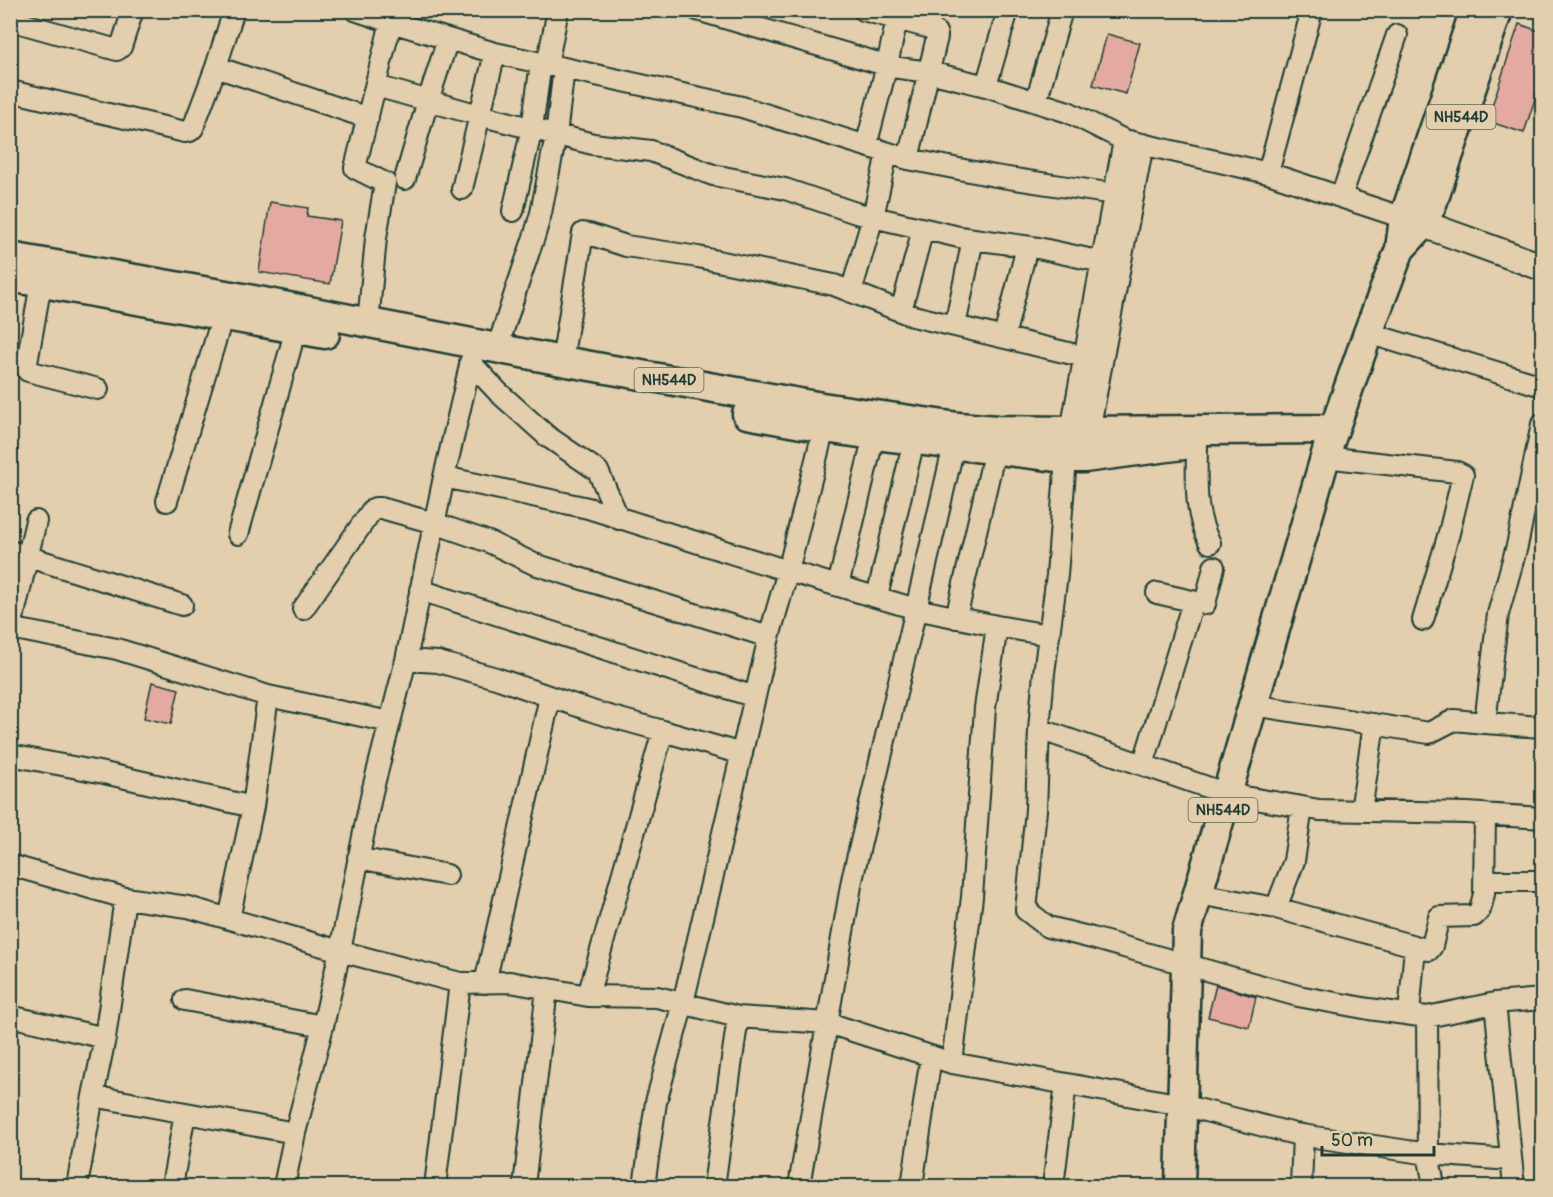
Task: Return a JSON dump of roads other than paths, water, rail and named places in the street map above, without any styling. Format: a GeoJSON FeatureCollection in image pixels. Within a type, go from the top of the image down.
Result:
{"type":"FeatureCollection","features":[{"type":"Feature","properties":{"kind":"highway","name":"NH544D"},"geometry":{"type":"LineString","coordinates":[[1180,1186],[1187,931],[1330,443],[1368,333],[1413,221],[1475,10]]}},
{"type":"Feature","properties":{"kind":"highway","name":"NH544D"},"geometry":{"type":"LineString","coordinates":[[1413,221],[1432,201],[1498,10]]}},
{"type":"Feature","properties":{"kind":"highway","name":"NH544D"},"geometry":{"type":"LineString","coordinates":[[10,257],[235,311],[296,329],[562,361],[822,407],[958,427],[997,430],[1078,444],[1330,443]]}},
{"type":"Feature","properties":{"kind":"highway","name":"NH544D"},"geometry":{"type":"LineString","coordinates":[[10,277],[235,311],[368,323],[481,352],[560,380],[873,435],[995,450],[1078,444],[1330,443]]}},
{"type":"Feature","properties":{"kind":"main road"},"geometry":{"type":"LineString","coordinates":[[1413,221],[1542,267]]}},
{"type":"Feature","properties":{"kind":"street"},"geometry":{"type":"LineString","coordinates":[[10,20],[117,50],[121,47],[133,10]]}},
{"type":"Feature","properties":{"kind":"street"},"geometry":{"type":"LineString","coordinates":[[10,91],[190,131],[216,67],[234,10]]}},
{"type":"Feature","properties":{"kind":"street"},"geometry":{"type":"LineString","coordinates":[[355,10],[393,16],[448,39],[495,53],[742,107],[908,159],[995,176],[1114,194]]}},
{"type":"Feature","properties":{"kind":"street"},"geometry":{"type":"LineString","coordinates":[[513,211],[532,129],[551,65],[558,10]]}},
{"type":"Feature","properties":{"kind":"street"},"geometry":{"type":"LineString","coordinates":[[697,10],[887,65],[929,72],[986,86],[1068,112],[1133,142],[1268,174],[1413,221]]}},
{"type":"Feature","properties":{"kind":"street"},"geometry":{"type":"LineString","coordinates":[[863,10],[898,15],[937,33],[908,159]]}},
{"type":"Feature","properties":{"kind":"street"},"geometry":{"type":"LineString","coordinates":[[986,86],[1008,10]]}},
{"type":"Feature","properties":{"kind":"street"},"geometry":{"type":"LineString","coordinates":[[1036,102],[1062,10]]}},
{"type":"Feature","properties":{"kind":"street"},"geometry":{"type":"LineString","coordinates":[[1268,174],[1312,10]]}},
{"type":"Feature","properties":{"kind":"street"},"geometry":{"type":"LineString","coordinates":[[866,146],[898,15]]}},
{"type":"Feature","properties":{"kind":"street"},"geometry":{"type":"LineString","coordinates":[[368,323],[376,238],[385,183],[355,168],[393,16]]}},
{"type":"Feature","properties":{"kind":"street"},"geometry":{"type":"LineString","coordinates":[[1341,197],[1398,35]]}},
{"type":"Feature","properties":{"kind":"street"},"geometry":{"type":"LineString","coordinates":[[405,179],[448,39]]}},
{"type":"Feature","properties":{"kind":"street"},"geometry":{"type":"LineString","coordinates":[[462,189],[495,53]]}},
{"type":"Feature","properties":{"kind":"street"},"geometry":{"type":"LineString","coordinates":[[284,1186],[340,951],[372,792],[406,660],[444,477],[481,352],[516,290],[535,234],[556,135],[551,65]]}},
{"type":"Feature","properties":{"kind":"street"},"geometry":{"type":"LineString","coordinates":[[216,67],[368,118]]}},
{"type":"Feature","properties":{"kind":"street"},"geometry":{"type":"LineString","coordinates":[[376,86],[593,144],[651,151],[713,175],[785,189],[856,213],[973,239],[1102,262]]}},
{"type":"Feature","properties":{"kind":"street"},"geometry":{"type":"LineString","coordinates":[[1078,444],[1085,357],[1114,194],[1133,142]]}},
{"type":"Feature","properties":{"kind":"street"},"geometry":{"type":"LineString","coordinates":[[1133,142],[1078,444],[1057,575],[1039,729],[1036,810],[1026,910],[1048,927],[1298,996],[1338,1004],[1418,1016],[1495,1003],[1542,999]]}},
{"type":"Feature","properties":{"kind":"street"},"geometry":{"type":"LineString","coordinates":[[851,292],[873,217],[887,153]]}},
{"type":"Feature","properties":{"kind":"street"},"geometry":{"type":"LineString","coordinates":[[901,311],[923,229]]}},
{"type":"Feature","properties":{"kind":"street"},"geometry":{"type":"LineString","coordinates":[[562,361],[583,233],[626,246],[699,257],[834,285],[913,316],[1085,357]]}},
{"type":"Feature","properties":{"kind":"street"},"geometry":{"type":"LineString","coordinates":[[955,326],[973,239]]}},
{"type":"Feature","properties":{"kind":"street"},"geometry":{"type":"LineString","coordinates":[[1004,337],[1027,247]]}},
{"type":"Feature","properties":{"kind":"street"},"geometry":{"type":"LineString","coordinates":[[41,283],[27,363],[28,371],[98,389]]}},
{"type":"Feature","properties":{"kind":"street"},"geometry":{"type":"LineString","coordinates":[[167,501],[235,311]]}},
{"type":"Feature","properties":{"kind":"street"},"geometry":{"type":"LineString","coordinates":[[238,534],[296,329]]}},
{"type":"Feature","properties":{"kind":"street"},"geometry":{"type":"LineString","coordinates":[[1368,333],[1542,386]]}},
{"type":"Feature","properties":{"kind":"street"},"geometry":{"type":"LineString","coordinates":[[481,352],[498,392],[547,436],[598,471],[619,519]]}},
{"type":"Feature","properties":{"kind":"street"},"geometry":{"type":"LineString","coordinates":[[1485,723],[1498,614],[1517,546],[1534,506],[1542,424]]}},
{"type":"Feature","properties":{"kind":"street"},"geometry":{"type":"LineString","coordinates":[[644,1186],[656,1102],[683,1003],[769,637],[824,428]]}},
{"type":"Feature","properties":{"kind":"street"},"geometry":{"type":"LineString","coordinates":[[838,586],[873,435]]}},
{"type":"Feature","properties":{"kind":"street"},"geometry":{"type":"LineString","coordinates":[[877,597],[914,440]]}},
{"type":"Feature","properties":{"kind":"street"},"geometry":{"type":"LineString","coordinates":[[1197,443],[1198,507],[1204,533],[1210,543]]}},
{"type":"Feature","properties":{"kind":"street"},"geometry":{"type":"LineString","coordinates":[[1330,443],[1463,475],[1449,533],[1423,620]]}},
{"type":"Feature","properties":{"kind":"street"},"geometry":{"type":"LineString","coordinates":[[799,1186],[852,880],[954,445]]}},
{"type":"Feature","properties":{"kind":"street"},"geometry":{"type":"LineString","coordinates":[[956,618],[995,450]]}},
{"type":"Feature","properties":{"kind":"street"},"geometry":{"type":"LineString","coordinates":[[444,477],[588,508],[916,609],[1049,635]]}},
{"type":"Feature","properties":{"kind":"street"},"geometry":{"type":"LineString","coordinates":[[303,609],[372,510],[381,508],[489,542],[534,564],[769,637]]}},
{"type":"Feature","properties":{"kind":"street"},"geometry":{"type":"LineString","coordinates":[[36,521],[19,554],[11,629],[117,649],[268,696],[390,722]]}},
{"type":"Feature","properties":{"kind":"street"},"geometry":{"type":"LineString","coordinates":[[19,554],[183,605]]}},
{"type":"Feature","properties":{"kind":"street"},"geometry":{"type":"LineString","coordinates":[[1157,594],[1206,603],[1214,567]]}},
{"type":"Feature","properties":{"kind":"street"},"geometry":{"type":"LineString","coordinates":[[420,591],[755,697]]}},
{"type":"Feature","properties":{"kind":"street"},"geometry":{"type":"LineString","coordinates":[[1143,765],[1193,602]]}},
{"type":"Feature","properties":{"kind":"street"},"geometry":{"type":"LineString","coordinates":[[952,1063],[972,897],[985,708],[997,626]]}},
{"type":"Feature","properties":{"kind":"street"},"geometry":{"type":"LineString","coordinates":[[406,660],[438,662],[496,678],[598,713],[742,754]]}},
{"type":"Feature","properties":{"kind":"street"},"geometry":{"type":"LineString","coordinates":[[229,919],[253,807],[268,696]]}},
{"type":"Feature","properties":{"kind":"street"},"geometry":{"type":"LineString","coordinates":[[485,983],[550,697]]}},
{"type":"Feature","properties":{"kind":"street"},"geometry":{"type":"LineString","coordinates":[[1253,705],[1430,733],[1454,720],[1542,727]]}},
{"type":"Feature","properties":{"kind":"street"},"geometry":{"type":"LineString","coordinates":[[1361,811],[1374,724]]}},
{"type":"Feature","properties":{"kind":"street"},"geometry":{"type":"LineString","coordinates":[[1039,729],[1227,794],[1319,810],[1485,814],[1542,818]]}},
{"type":"Feature","properties":{"kind":"street"},"geometry":{"type":"LineString","coordinates":[[588,996],[663,731]]}},
{"type":"Feature","properties":{"kind":"street"},"geometry":{"type":"LineString","coordinates":[[10,754],[253,807]]}},
{"type":"Feature","properties":{"kind":"street"},"geometry":{"type":"LineString","coordinates":[[1276,908],[1294,861],[1302,807]]}},
{"type":"Feature","properties":{"kind":"street"},"geometry":{"type":"LineString","coordinates":[[1198,894],[1276,908],[1429,950],[1440,916],[1474,916],[1480,910],[1483,901],[1485,814]]}},
{"type":"Feature","properties":{"kind":"street"},"geometry":{"type":"LineString","coordinates":[[358,858],[447,875]]}},
{"type":"Feature","properties":{"kind":"street"},"geometry":{"type":"LineString","coordinates":[[10,866],[124,898],[188,907],[460,983],[510,982],[588,996],[657,997],[738,1017],[828,1023],[952,1063],[1182,1105],[1303,1135],[1428,1154],[1510,1160]]}},
{"type":"Feature","properties":{"kind":"street"},"geometry":{"type":"LineString","coordinates":[[1484,880],[1542,881]]}},
{"type":"Feature","properties":{"kind":"street"},"geometry":{"type":"LineString","coordinates":[[77,1186],[105,1038],[124,898]]}},
{"type":"Feature","properties":{"kind":"street"},"geometry":{"type":"LineString","coordinates":[[1415,947],[1418,1016],[1432,1186]]}},
{"type":"Feature","properties":{"kind":"street"},"geometry":{"type":"LineString","coordinates":[[435,1186],[460,983]]}},
{"type":"Feature","properties":{"kind":"street"},"geometry":{"type":"LineString","coordinates":[[524,1186],[548,989]]}},
{"type":"Feature","properties":{"kind":"street"},"geometry":{"type":"LineString","coordinates":[[185,1000],[323,1026]]}},
{"type":"Feature","properties":{"kind":"street"},"geometry":{"type":"LineString","coordinates":[[1495,1003],[1514,1186]]}},
{"type":"Feature","properties":{"kind":"street"},"geometry":{"type":"LineString","coordinates":[[10,1016],[105,1038]]}},
{"type":"Feature","properties":{"kind":"street"},"geometry":{"type":"LineString","coordinates":[[714,1186],[738,1017]]}},
{"type":"Feature","properties":{"kind":"street"},"geometry":{"type":"LineString","coordinates":[[912,1186],[931,1056]]}},
{"type":"Feature","properties":{"kind":"street"},"geometry":{"type":"LineString","coordinates":[[1053,1186],[1066,1084]]}},
{"type":"Feature","properties":{"kind":"street"},"geometry":{"type":"LineString","coordinates":[[93,1096],[295,1133]]}},
{"type":"Feature","properties":{"kind":"street"},"geometry":{"type":"LineString","coordinates":[[172,1186],[186,1113]]}},
{"type":"Feature","properties":{"kind":"street"},"geometry":{"type":"LineString","coordinates":[[1301,1186],[1303,1135]]}}]}
